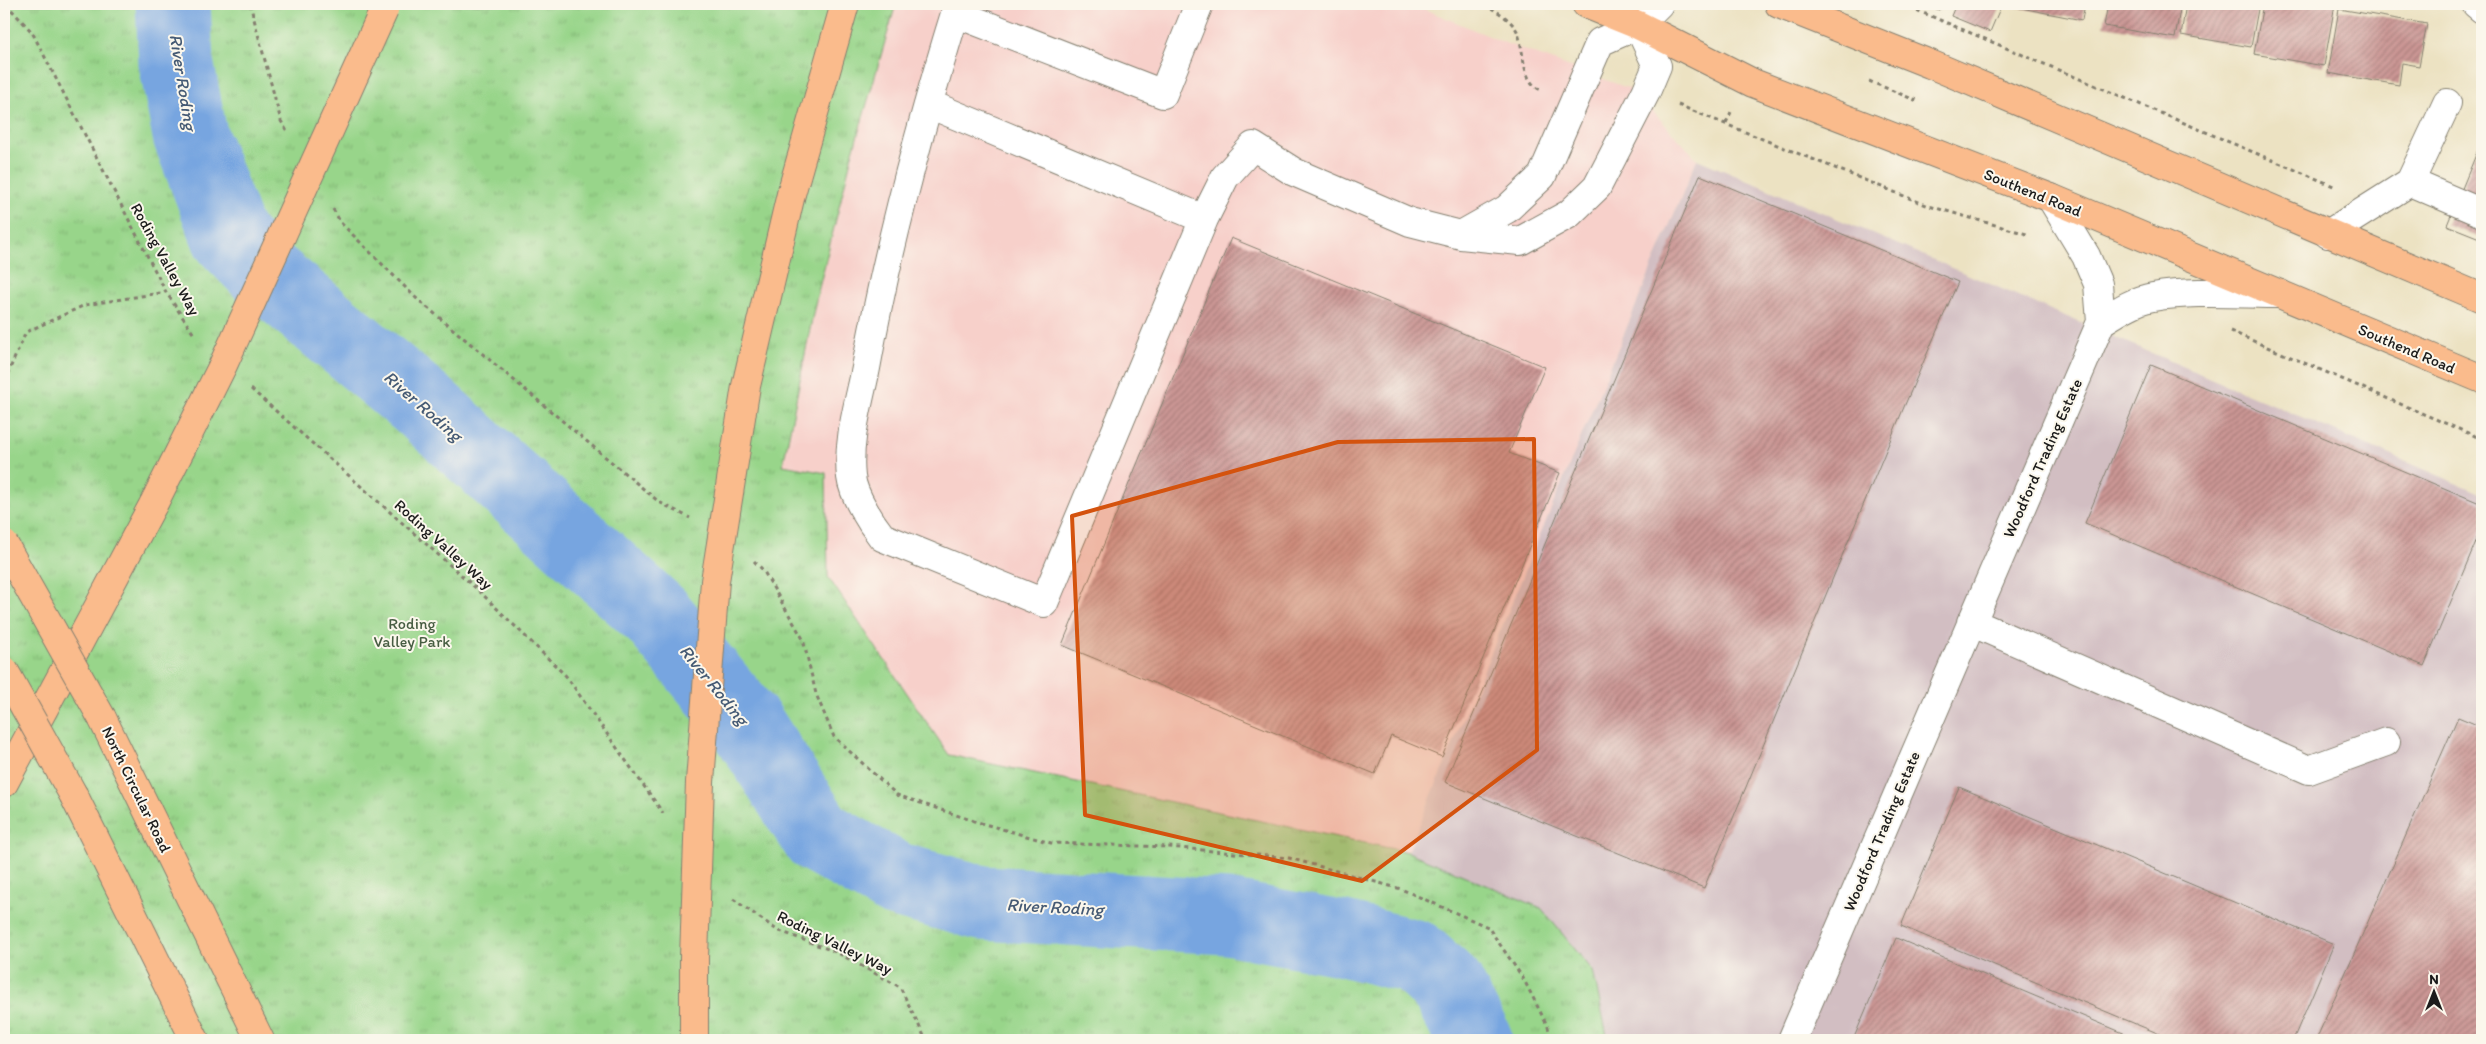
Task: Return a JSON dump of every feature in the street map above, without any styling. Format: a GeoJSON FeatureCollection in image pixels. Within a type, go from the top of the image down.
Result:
{"type":"FeatureCollection","features":[{"type":"Feature","properties":{"kind":"highway"},"geometry":{"type":"LineString","coordinates":[[4,783],[154,503],[223,365],[387,4]]}},
{"type":"Feature","properties":{"kind":"highway"},"geometry":{"type":"LineString","coordinates":[[694,1040],[694,958],[700,782],[715,581],[749,377],[791,194],[845,4]]}},
{"type":"Feature","properties":{"kind":"highway","name":"Southend Road"},"geometry":{"type":"LineString","coordinates":[[1586,4],[1638,25],[1753,83],[2051,198],[2482,380]]}},
{"type":"Feature","properties":{"kind":"highway"},"geometry":{"type":"LineString","coordinates":[[1779,4],[1930,64],[2482,298]]}},
{"type":"Feature","properties":{"kind":"highway","name":"North Circular Road"},"geometry":{"type":"LineString","coordinates":[[4,544],[102,718],[260,1040]]}},
{"type":"Feature","properties":{"kind":"highway"},"geometry":{"type":"LineString","coordinates":[[4,670],[74,796],[195,1040]]}},
{"type":"Feature","properties":{"kind":"street"},"geometry":{"type":"LineString","coordinates":[[1199,4],[1163,94],[957,8],[898,217],[875,317],[850,453],[851,480],[870,522],[882,537],[1044,603],[1204,219],[1225,177],[1253,146],[1294,172],[1410,222],[1460,235],[1520,241],[1569,214],[1597,187],[1646,92],[1657,66],[1638,25]]}},
{"type":"Feature","properties":{"kind":"street"},"geometry":{"type":"LineString","coordinates":[[1460,235],[1508,209],[1542,176],[1600,42],[1638,25],[1659,4]]}},
{"type":"Feature","properties":{"kind":"street"},"geometry":{"type":"LineString","coordinates":[[2476,4],[2482,9]]}},
{"type":"Feature","properties":{"kind":"street"},"geometry":{"type":"LineString","coordinates":[[2328,234],[2410,182],[2447,103]]}},
{"type":"Feature","properties":{"kind":"street"},"geometry":{"type":"LineString","coordinates":[[929,104],[1204,219]]}},
{"type":"Feature","properties":{"kind":"street"},"geometry":{"type":"LineString","coordinates":[[2410,182],[2482,213]]}},
{"type":"Feature","properties":{"kind":"street","name":"Woodford Trading Estate"},"geometry":{"type":"LineString","coordinates":[[1792,1040],[2101,322],[2098,284],[2086,256],[2051,198]]}},
{"type":"Feature","properties":{"kind":"street"},"geometry":{"type":"LineString","coordinates":[[2101,322],[2127,307],[2152,297],[2213,294],[2280,294]]}},
{"type":"Feature","properties":{"kind":"street"},"geometry":{"type":"LineString","coordinates":[[1971,622],[2309,770],[2386,742]]}},
{"type":"Feature","properties":{"kind":"path","name":"Roding Valley Way"},"geometry":{"type":"LineString","coordinates":[[6,4],[32,32],[166,292],[195,336],[202,342]]}},
{"type":"Feature","properties":{"kind":"path"},"geometry":{"type":"LineString","coordinates":[[250,4],[281,121],[291,138]]}},
{"type":"Feature","properties":{"kind":"path"},"geometry":{"type":"LineString","coordinates":[[1484,4],[1502,14],[1516,30],[1530,80],[1538,89],[1544,91]]}},
{"type":"Feature","properties":{"kind":"path"},"geometry":{"type":"LineString","coordinates":[[1902,4],[2376,204]]}},
{"type":"Feature","properties":{"kind":"path"},"geometry":{"type":"LineString","coordinates":[[1673,103],[1929,206],[2040,238]]}},
{"type":"Feature","properties":{"kind":"path"},"geometry":{"type":"LineString","coordinates":[[1726,123],[1733,108]]}},
{"type":"Feature","properties":{"kind":"path"},"geometry":{"type":"LineString","coordinates":[[331,206],[341,223],[416,298],[660,502],[694,520]]}},
{"type":"Feature","properties":{"kind":"path"},"geometry":{"type":"LineString","coordinates":[[4,382],[26,332],[85,305],[166,292]]}},
{"type":"Feature","properties":{"kind":"path"},"geometry":{"type":"LineString","coordinates":[[2229,330],[2482,439]]}},
{"type":"Feature","properties":{"kind":"path","name":"Roding Valley Way"},"geometry":{"type":"LineString","coordinates":[[244,382],[477,590],[566,676],[669,821]]}},
{"type":"Feature","properties":{"kind":"path"},"geometry":{"type":"LineString","coordinates":[[750,557],[763,570],[803,639],[816,694],[834,737],[897,795],[974,821],[1051,843],[1169,847],[1289,858],[1401,889],[1488,927],[1522,978],[1548,1027],[1551,1040]]}},
{"type":"Feature","properties":{"kind":"path","name":"Roding Valley Way"},"geometry":{"type":"LineString","coordinates":[[729,894],[777,930],[836,952],[900,987],[926,1040]]}},
{"type":"Feature","properties":{"kind":"highlighted area"},"geometry":{"type":"Polygon","coordinates":[[[1534,439],[1537,750],[1362,881],[1085,815],[1072,516],[1338,442],[1534,439]]]}},
{"type":"Feature","properties":{"kind":"shaded area"},"geometry":{"type":"Polygon","coordinates":[[[896,4],[1412,4],[1508,44],[1633,90],[1697,159],[1408,852],[949,755],[828,577],[826,473],[783,466],[815,304],[852,155],[896,4]]]}},
{"type":"Feature","properties":{"kind":"shaded area"},"geometry":{"type":"Polygon","coordinates":[[[1697,159],[2482,494],[2482,1040],[1608,1040],[1593,971],[1408,852],[1697,159]]]}},
{"type":"Feature","properties":{"kind":"green space","name":"Roding Valley Park"},"geometry":{"type":"Polygon","coordinates":[[[4,4],[896,4],[852,155],[815,304],[783,465],[826,473],[828,577],[949,755],[1408,852],[1541,908],[1593,971],[1608,1040],[4,1040],[4,4]]]}},
{"type":"Feature","properties":{"kind":"water"},"geometry":{"type":"Polygon","coordinates":[[[1436,934],[1498,1021],[1502,1040],[1447,1040],[1425,999],[1436,934]]]}},
{"type":"Feature","properties":{"kind":"building"},"geometry":{"type":"Polygon","coordinates":[[[1924,4],[1942,4],[1939,10],[1924,4]]]}},
{"type":"Feature","properties":{"kind":"building"},"geometry":{"type":"Polygon","coordinates":[[[1956,4],[1995,4],[2001,6],[1990,32],[1951,16],[1956,4]]]}},
{"type":"Feature","properties":{"kind":"building"},"geometry":{"type":"Polygon","coordinates":[[[2017,4],[2085,4],[2082,20],[2016,7],[2017,4]]]}},
{"type":"Feature","properties":{"kind":"building"},"geometry":{"type":"Polygon","coordinates":[[[2108,4],[2181,4],[2175,38],[2104,26],[2108,4]]]}},
{"type":"Feature","properties":{"kind":"building"},"geometry":{"type":"Polygon","coordinates":[[[2186,4],[2259,4],[2251,47],[2181,35],[2186,4]]]}},
{"type":"Feature","properties":{"kind":"building"},"geometry":{"type":"Polygon","coordinates":[[[2263,4],[2335,4],[2324,66],[2254,54],[2263,4]]]}},
{"type":"Feature","properties":{"kind":"building"},"geometry":{"type":"Polygon","coordinates":[[[2339,9],[2427,24],[2419,66],[2402,63],[2399,85],[2328,73],[2339,9]]]}},
{"type":"Feature","properties":{"kind":"building"},"geometry":{"type":"Polygon","coordinates":[[[2482,140],[2482,239],[2447,225],[2482,140]]]}},
{"type":"Feature","properties":{"kind":"building"},"geometry":{"type":"Polygon","coordinates":[[[1700,175],[1958,282],[1704,888],[1445,782],[1700,175]]]}},
{"type":"Feature","properties":{"kind":"building"},"geometry":{"type":"Polygon","coordinates":[[[1231,238],[1545,367],[1509,453],[1560,473],[1442,757],[1391,736],[1375,774],[1062,645],[1231,238]]]}},
{"type":"Feature","properties":{"kind":"building"},"geometry":{"type":"Polygon","coordinates":[[[2151,365],[2482,504],[2482,527],[2424,666],[2085,523],[2151,365]]]}},
{"type":"Feature","properties":{"kind":"building"},"geometry":{"type":"Polygon","coordinates":[[[2458,717],[2482,727],[2482,1040],[2316,1040],[2458,717]]]}},
{"type":"Feature","properties":{"kind":"building"},"geometry":{"type":"Polygon","coordinates":[[[1959,787],[2334,944],[2293,1040],[2174,1040],[1901,926],[1959,787]]]}},
{"type":"Feature","properties":{"kind":"building"},"geometry":{"type":"Polygon","coordinates":[[[1896,938],[2140,1040],[1853,1040],[1896,938]]]}},
{"type":"Feature","properties":{"kind":"waterway","name":"River Roding"},"geometry":{"type":"LineString","coordinates":[[173,4],[176,62],[190,135],[229,237],[264,273],[429,410],[657,616],[749,728],[818,836],[897,880],[982,903],[1227,917],[1340,938],[1415,957],[1447,986],[1475,1040]]}}]}
